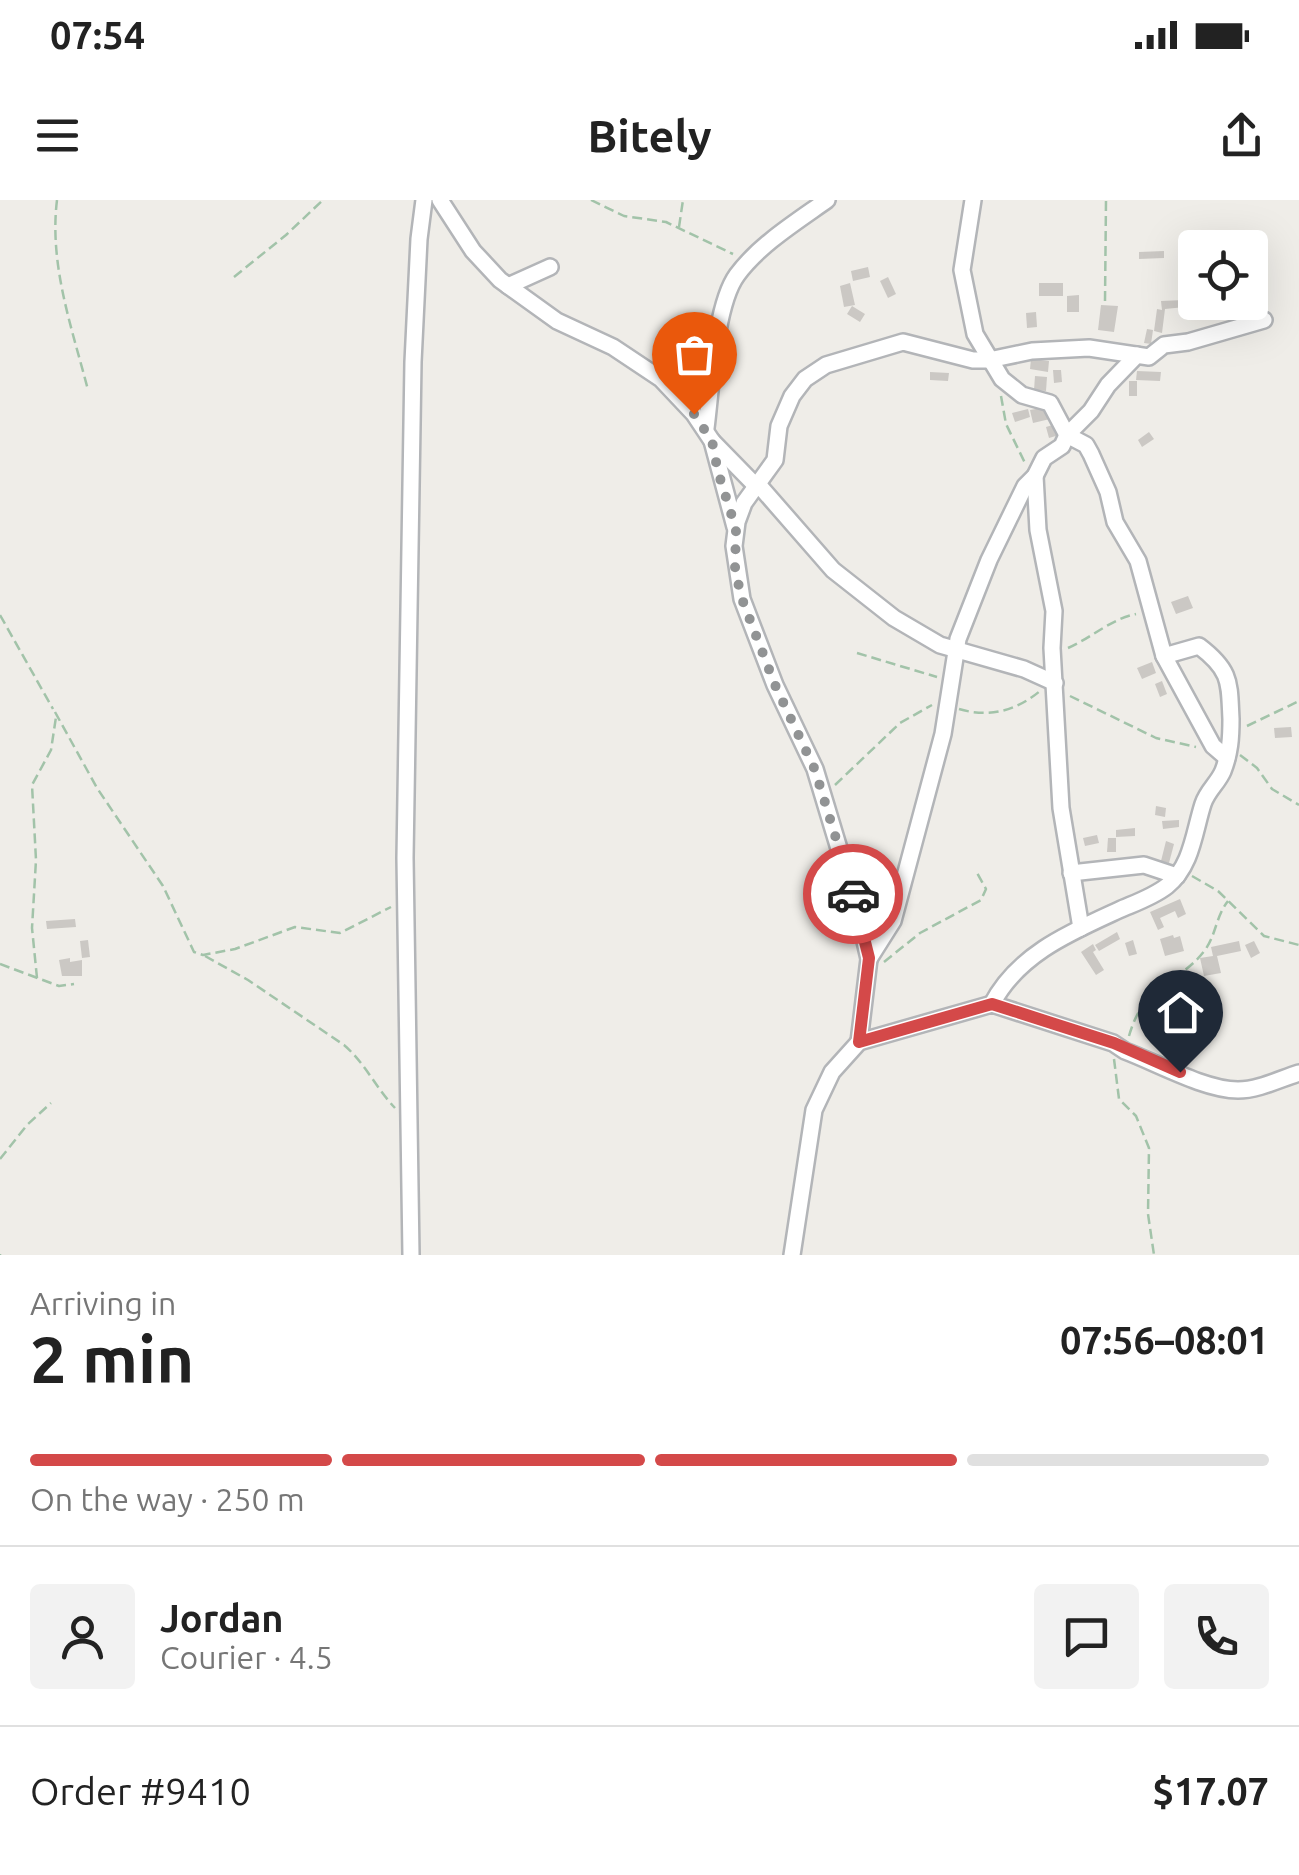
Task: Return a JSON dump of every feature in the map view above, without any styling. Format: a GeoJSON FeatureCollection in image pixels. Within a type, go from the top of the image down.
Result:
{"type":"FeatureCollection","features":[{"type":"Feature","properties":{"kind":"street"},"geometry":{"type":"LineString","coordinates":[[411,1255],[406,899],[413,362],[418,239],[424,200]]}},
{"type":"Feature","properties":{"kind":"street"},"geometry":{"type":"LineString","coordinates":[[440,200],[473,252],[508,286],[557,322],[614,347],[661,379],[848,584],[916,633],[956,651],[1053,683]]}},
{"type":"Feature","properties":{"kind":"street"},"geometry":{"type":"LineString","coordinates":[[736,529],[709,434],[724,311],[734,279],[749,262],[827,200]]}},
{"type":"Feature","properties":{"kind":"street"},"geometry":{"type":"LineString","coordinates":[[973,200],[962,282],[975,334],[1002,378],[1022,394],[1050,402],[1066,436],[1086,446],[1091,454],[1108,492],[1115,522],[1138,560],[1164,656],[1226,747]]}},
{"type":"Feature","properties":{"kind":"street"},"geometry":{"type":"LineString","coordinates":[[508,286],[550,267]]}},
{"type":"Feature","properties":{"kind":"street"},"geometry":{"type":"LineString","coordinates":[[859,1042],[869,958],[860,914],[815,770],[775,685],[735,570],[736,529],[744,504],[775,460],[779,426],[792,396],[805,379],[826,365],[904,342],[956,358],[989,360],[1032,351],[1076,348],[1151,356],[1164,344],[1188,342],[1264,320]]}},
{"type":"Feature","properties":{"kind":"street"},"geometry":{"type":"LineString","coordinates":[[869,958],[893,921],[951,692],[956,651],[989,560],[1013,506],[1044,458],[1062,446],[1066,436],[1091,412],[1108,385],[1136,354]]}},
{"type":"Feature","properties":{"kind":"street"},"geometry":{"type":"LineString","coordinates":[[1034,477],[1038,530],[1054,611],[1053,683],[1061,808],[1081,928]]}},
{"type":"Feature","properties":{"kind":"street"},"geometry":{"type":"LineString","coordinates":[[992,1004],[1001,987],[1020,967],[1060,938],[1153,895],[1179,873],[1204,801],[1222,774],[1231,688],[1214,660],[1199,646],[1164,656]]}},
{"type":"Feature","properties":{"kind":"street"},"geometry":{"type":"LineString","coordinates":[[1071,873],[1144,865],[1179,873]]}},
{"type":"Feature","properties":{"kind":"street"},"geometry":{"type":"LineString","coordinates":[[792,1255],[814,1110],[832,1072],[859,1042],[992,1004],[1120,1047],[1221,1088],[1256,1088],[1299,1073]]}},
{"type":"Feature","properties":{"kind":"path"},"geometry":{"type":"LineString","coordinates":[[57,200],[55,250],[88,390]]}},
{"type":"Feature","properties":{"kind":"path"},"geometry":{"type":"LineString","coordinates":[[234,276],[323,200]]}},
{"type":"Feature","properties":{"kind":"path"},"geometry":{"type":"LineString","coordinates":[[591,200],[624,216],[666,222],[749,262]]}},
{"type":"Feature","properties":{"kind":"path"},"geometry":{"type":"LineString","coordinates":[[678,227],[683,200]]}},
{"type":"Feature","properties":{"kind":"path"},"geometry":{"type":"LineString","coordinates":[[1105,300],[1106,200]]}},
{"type":"Feature","properties":{"kind":"path"},"geometry":{"type":"LineString","coordinates":[[1002,378],[1006,424],[1034,477]]}},
{"type":"Feature","properties":{"kind":"path"},"geometry":{"type":"LineString","coordinates":[[1053,654],[1089,639],[1120,618],[1154,612]]}},
{"type":"Feature","properties":{"kind":"path"},"geometry":{"type":"LineString","coordinates":[[0,615],[97,788],[163,886],[194,952],[248,980],[358,1057],[382,1094],[410,1126]]}},
{"type":"Feature","properties":{"kind":"path"},"geometry":{"type":"LineString","coordinates":[[857,654],[951,692],[968,712],[1006,711],[1027,702],[1053,683],[1156,738],[1200,748],[1226,747],[1299,701]]}},
{"type":"Feature","properties":{"kind":"path"},"geometry":{"type":"LineString","coordinates":[[823,796],[900,723],[951,692]]}},
{"type":"Feature","properties":{"kind":"path"},"geometry":{"type":"LineString","coordinates":[[37,978],[32,928],[36,860],[32,785],[51,750],[56,729],[54,712]]}},
{"type":"Feature","properties":{"kind":"path"},"geometry":{"type":"LineString","coordinates":[[1226,747],[1257,768],[1272,788],[1299,805]]}},
{"type":"Feature","properties":{"kind":"path"},"geometry":{"type":"LineString","coordinates":[[866,980],[920,933],[980,900],[986,889],[976,871]]}},
{"type":"Feature","properties":{"kind":"path"},"geometry":{"type":"LineString","coordinates":[[1179,873],[1218,891],[1264,936],[1299,945]]}},
{"type":"Feature","properties":{"kind":"path"},"geometry":{"type":"LineString","coordinates":[[204,956],[253,944],[295,927],[340,933],[406,899]]}},
{"type":"Feature","properties":{"kind":"path"},"geometry":{"type":"LineString","coordinates":[[1154,1255],[1148,1214],[1150,1148],[1136,1116],[1119,1100],[1120,1047],[1148,998],[1208,946],[1218,914],[1228,901]]}},
{"type":"Feature","properties":{"kind":"path"},"geometry":{"type":"LineString","coordinates":[[0,964],[59,986],[74,984]]}},
{"type":"Feature","properties":{"kind":"path"},"geometry":{"type":"LineString","coordinates":[[0,1158],[51,1103]]}},
{"type":"Feature","properties":{"kind":"building"},"geometry":{"type":"Polygon","coordinates":[[[1164,251],[1164,258],[1139,259],[1139,252],[1164,251]]]}},
{"type":"Feature","properties":{"kind":"building"},"geometry":{"type":"Polygon","coordinates":[[[868,267],[870,277],[853,281],[851,271],[868,267]]]}},
{"type":"Feature","properties":{"kind":"building"},"geometry":{"type":"Polygon","coordinates":[[[888,277],[896,294],[888,298],[880,281],[888,277]]]}},
{"type":"Feature","properties":{"kind":"building"},"geometry":{"type":"Polygon","coordinates":[[[850,283],[855,305],[844,307],[840,286],[850,283]]]}},
{"type":"Feature","properties":{"kind":"building"},"geometry":{"type":"Polygon","coordinates":[[[1039,283],[1063,283],[1063,296],[1039,296],[1039,283]]]}},
{"type":"Feature","properties":{"kind":"building"},"geometry":{"type":"Polygon","coordinates":[[[1079,295],[1079,312],[1067,312],[1067,296],[1079,295]]]}},
{"type":"Feature","properties":{"kind":"building"},"geometry":{"type":"Polygon","coordinates":[[[1178,300],[1178,308],[1165,309],[1162,333],[1154,331],[1157,309],[1162,310],[1161,301],[1178,300]]]}},
{"type":"Feature","properties":{"kind":"building"},"geometry":{"type":"Polygon","coordinates":[[[1101,305],[1118,306],[1114,332],[1098,330],[1101,305]]]}},
{"type":"Feature","properties":{"kind":"building"},"geometry":{"type":"Polygon","coordinates":[[[852,306],[865,314],[860,322],[847,314],[852,306]]]}},
{"type":"Feature","properties":{"kind":"building"},"geometry":{"type":"Polygon","coordinates":[[[1036,312],[1037,327],[1027,328],[1026,313],[1036,312]]]}},
{"type":"Feature","properties":{"kind":"building"},"geometry":{"type":"Polygon","coordinates":[[[1147,329],[1153,330],[1151,344],[1144,343],[1147,329]]]}},
{"type":"Feature","properties":{"kind":"building"},"geometry":{"type":"Polygon","coordinates":[[[1031,359],[1049,361],[1048,372],[1030,369],[1031,359]]]}},
{"type":"Feature","properties":{"kind":"building"},"geometry":{"type":"Polygon","coordinates":[[[1053,370],[1061,370],[1062,382],[1054,383],[1053,370]]]}},
{"type":"Feature","properties":{"kind":"building"},"geometry":{"type":"Polygon","coordinates":[[[1137,371],[1161,372],[1160,381],[1136,380],[1137,371]]]}},
{"type":"Feature","properties":{"kind":"building"},"geometry":{"type":"Polygon","coordinates":[[[930,372],[949,373],[948,381],[930,380],[930,372]]]}},
{"type":"Feature","properties":{"kind":"building"},"geometry":{"type":"Polygon","coordinates":[[[1035,376],[1047,377],[1046,391],[1034,390],[1035,376]]]}},
{"type":"Feature","properties":{"kind":"building"},"geometry":{"type":"Polygon","coordinates":[[[1129,381],[1137,381],[1137,396],[1129,396],[1129,381]]]}},
{"type":"Feature","properties":{"kind":"building"},"geometry":{"type":"Polygon","coordinates":[[[1047,407],[1050,419],[1033,423],[1030,410],[1047,407]]]}},
{"type":"Feature","properties":{"kind":"building"},"geometry":{"type":"Polygon","coordinates":[[[1028,409],[1030,417],[1015,422],[1012,413],[1028,409]]]}},
{"type":"Feature","properties":{"kind":"building"},"geometry":{"type":"Polygon","coordinates":[[[1056,424],[1059,435],[1049,438],[1046,427],[1056,424]]]}},
{"type":"Feature","properties":{"kind":"building"},"geometry":{"type":"Polygon","coordinates":[[[1149,432],[1154,439],[1142,447],[1138,440],[1149,432]]]}},
{"type":"Feature","properties":{"kind":"building"},"geometry":{"type":"Polygon","coordinates":[[[1188,596],[1193,608],[1176,614],[1171,602],[1188,596]]]}},
{"type":"Feature","properties":{"kind":"building"},"geometry":{"type":"Polygon","coordinates":[[[1152,662],[1156,673],[1142,679],[1137,668],[1152,662]]]}},
{"type":"Feature","properties":{"kind":"building"},"geometry":{"type":"Polygon","coordinates":[[[1162,681],[1167,694],[1160,697],[1155,684],[1162,681]]]}},
{"type":"Feature","properties":{"kind":"building"},"geometry":{"type":"Polygon","coordinates":[[[1291,727],[1292,737],[1275,738],[1274,728],[1291,727]]]}},
{"type":"Feature","properties":{"kind":"building"},"geometry":{"type":"Polygon","coordinates":[[[1156,806],[1166,808],[1165,817],[1155,815],[1156,806]]]}},
{"type":"Feature","properties":{"kind":"building"},"geometry":{"type":"Polygon","coordinates":[[[1179,820],[1179,827],[1163,829],[1162,821],[1179,820]]]}},
{"type":"Feature","properties":{"kind":"building"},"geometry":{"type":"Polygon","coordinates":[[[1135,828],[1135,836],[1116,837],[1116,830],[1135,828]]]}},
{"type":"Feature","properties":{"kind":"building"},"geometry":{"type":"Polygon","coordinates":[[[1097,835],[1099,843],[1085,846],[1083,838],[1097,835]]]}},
{"type":"Feature","properties":{"kind":"building"},"geometry":{"type":"Polygon","coordinates":[[[1108,838],[1116,838],[1116,852],[1107,852],[1108,838]]]}},
{"type":"Feature","properties":{"kind":"building"},"geometry":{"type":"Polygon","coordinates":[[[1166,841],[1174,844],[1169,863],[1161,861],[1166,841]]]}},
{"type":"Feature","properties":{"kind":"building"},"geometry":{"type":"Polygon","coordinates":[[[1180,899],[1186,914],[1178,918],[1175,911],[1160,918],[1164,927],[1158,930],[1150,912],[1180,899]]]}},
{"type":"Feature","properties":{"kind":"building"},"geometry":{"type":"Polygon","coordinates":[[[75,919],[76,927],[47,929],[46,921],[75,919]]]}},
{"type":"Feature","properties":{"kind":"building"},"geometry":{"type":"Polygon","coordinates":[[[1117,932],[1120,939],[1099,951],[1095,945],[1117,932]]]}},
{"type":"Feature","properties":{"kind":"building"},"geometry":{"type":"Polygon","coordinates":[[[1180,936],[1184,951],[1165,956],[1160,939],[1180,936]]]}},
{"type":"Feature","properties":{"kind":"building"},"geometry":{"type":"Polygon","coordinates":[[[88,940],[90,957],[82,958],[80,941],[88,940]]]}},
{"type":"Feature","properties":{"kind":"building"},"geometry":{"type":"Polygon","coordinates":[[[1133,940],[1137,954],[1129,956],[1125,943],[1133,940]]]}},
{"type":"Feature","properties":{"kind":"building"},"geometry":{"type":"Polygon","coordinates":[[[1239,941],[1241,951],[1217,956],[1221,973],[1204,976],[1200,958],[1213,956],[1211,947],[1239,941]]]}},
{"type":"Feature","properties":{"kind":"building"},"geometry":{"type":"Polygon","coordinates":[[[1254,941],[1260,953],[1251,958],[1245,945],[1254,941]]]}},
{"type":"Feature","properties":{"kind":"building"},"geometry":{"type":"Polygon","coordinates":[[[1093,944],[1093,952],[1104,970],[1096,975],[1081,952],[1093,944]]]}},
{"type":"Feature","properties":{"kind":"building"},"geometry":{"type":"Polygon","coordinates":[[[70,958],[70,962],[82,960],[82,976],[62,976],[59,960],[70,958]]]}},
{"type":"Feature","properties":{"kind":"building"},"geometry":{"type":"Polygon","coordinates":[[[1205,1001],[1206,1014],[1197,1015],[1195,1002],[1205,1001]]]}},
{"type":"Feature","properties":{"kind":"way so far"},"geometry":{"type":"LineString","coordinates":[[694,414],[712,441],[736,529],[735,570],[742,599],[775,685],[815,770],[853,894]]}},
{"type":"Feature","properties":{"kind":"route"},"geometry":{"type":"LineString","coordinates":[[853,894],[869,958],[859,1042],[992,1004],[1114,1043],[1180,1072]]}}]}
